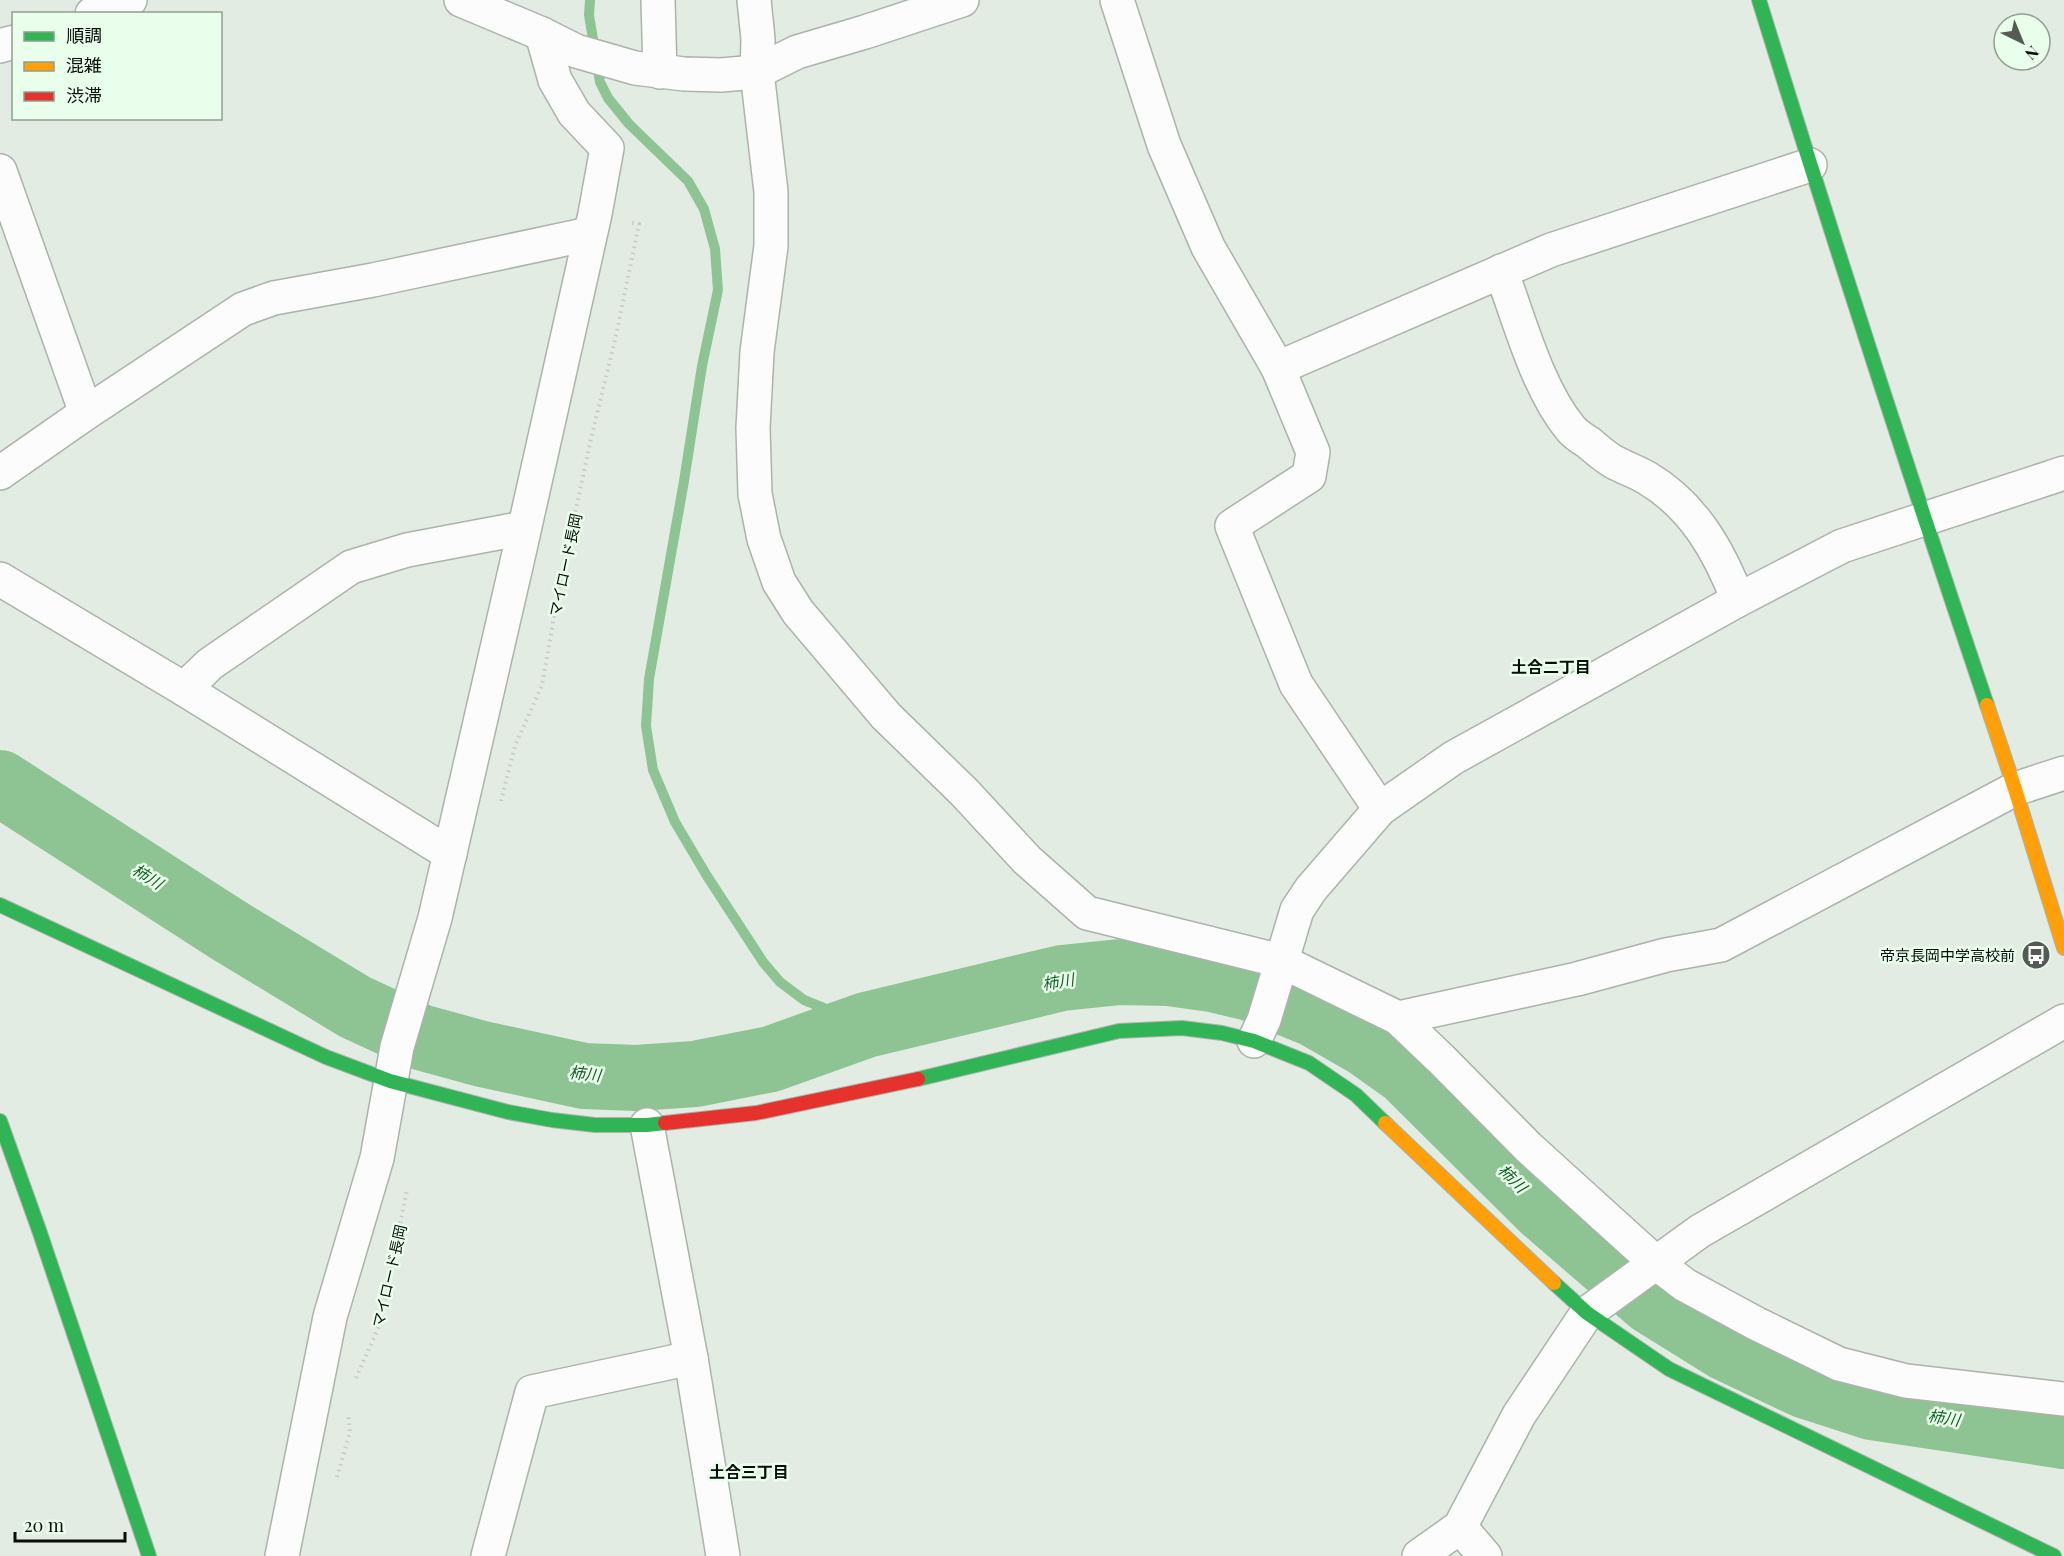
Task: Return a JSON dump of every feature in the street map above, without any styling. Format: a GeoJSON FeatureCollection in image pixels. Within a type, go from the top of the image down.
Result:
{"type":"FeatureCollection","features":[{"type":"Feature","properties":{"kind":"street"},"geometry":{"type":"LineString","coordinates":[[97,12],[130,0]]}},
{"type":"Feature","properties":{"kind":"street"},"geometry":{"type":"LineString","coordinates":[[461,0],[543,34],[576,51],[647,70],[722,75],[757,72],[797,52],[962,0]]}},
{"type":"Feature","properties":{"kind":"street"},"geometry":{"type":"LineString","coordinates":[[647,70],[658,0]]}},
{"type":"Feature","properties":{"kind":"street"},"geometry":{"type":"LineString","coordinates":[[754,0],[758,39],[757,72],[771,192],[771,246],[757,352],[753,428],[755,494],[764,540],[779,582],[798,612],[886,716],[965,793],[1027,860],[1087,913],[1280,967],[1398,1018],[1528,1147],[1656,1263],[1685,1285],[1757,1324],[1839,1364],[1906,1381],[2064,1399]]}},
{"type":"Feature","properties":{"kind":"street"},"geometry":{"type":"LineString","coordinates":[[1117,0],[1164,145],[1208,247],[1278,368],[1313,452],[1309,476],[1232,526],[1296,684],[1380,810]]}},
{"type":"Feature","properties":{"kind":"street"},"geometry":{"type":"LineString","coordinates":[[1760,0],[1810,165],[1924,518],[2015,789],[2064,948]]}},
{"type":"Feature","properties":{"kind":"street"},"geometry":{"type":"LineString","coordinates":[[282,1556],[330,1317],[377,1158],[397,1047],[435,918],[592,224],[607,148],[574,113],[555,80],[543,34]]}},
{"type":"Feature","properties":{"kind":"street"},"geometry":{"type":"LineString","coordinates":[[1278,368],[1551,250],[1810,165]]}},
{"type":"Feature","properties":{"kind":"street"},"geometry":{"type":"LineString","coordinates":[[0,171],[86,413]]}},
{"type":"Feature","properties":{"kind":"street"},"geometry":{"type":"LineString","coordinates":[[0,474],[86,413],[243,309],[274,298],[373,280],[592,224]]}},
{"type":"Feature","properties":{"kind":"street"},"geometry":{"type":"LineString","coordinates":[[1501,271],[1541,378],[1555,406],[1572,431],[1612,461],[1647,478],[1671,494],[1687,509],[1711,541],[1725,566],[1738,600]]}},
{"type":"Feature","properties":{"kind":"street"},"geometry":{"type":"LineString","coordinates":[[1259,1031],[1297,910],[1311,890],[1380,810],[1453,758],[1738,600],[1842,546],[2064,473]]}},
{"type":"Feature","properties":{"kind":"street"},"geometry":{"type":"LineString","coordinates":[[184,689],[210,664],[351,567],[406,550],[524,528]]}},
{"type":"Feature","properties":{"kind":"street"},"geometry":{"type":"LineString","coordinates":[[0,579],[184,689],[450,854]]}},
{"type":"Feature","properties":{"kind":"street"},"geometry":{"type":"LineString","coordinates":[[1398,1018],[1576,979],[1666,955],[1721,945],[2015,789],[2064,772]]}},
{"type":"Feature","properties":{"kind":"street"},"geometry":{"type":"LineString","coordinates":[[0,905],[326,1057],[390,1081],[508,1112],[596,1125],[647,1125],[756,1113],[958,1071],[1119,1031],[1182,1028],[1222,1033],[1259,1031],[1356,1095],[1587,1313],[1669,1369],[2054,1556]]}},
{"type":"Feature","properties":{"kind":"street"},"geometry":{"type":"LineString","coordinates":[[1419,1556],[1460,1527],[1519,1415],[1587,1313],[1700,1231],[1911,1111],[2064,1020]]}},
{"type":"Feature","properties":{"kind":"street"},"geometry":{"type":"LineString","coordinates":[[0,1121],[149,1556]]}},
{"type":"Feature","properties":{"kind":"street"},"geometry":{"type":"LineString","coordinates":[[647,1125],[691,1358],[723,1556]]}},
{"type":"Feature","properties":{"kind":"street"},"geometry":{"type":"LineString","coordinates":[[489,1556],[532,1392],[691,1358]]}},
{"type":"Feature","properties":{"kind":"street"},"geometry":{"type":"LineString","coordinates":[[1460,1527],[1485,1556]]}},
{"type":"Feature","properties":{"kind":"path","name":"マイロード長岡"},"geometry":{"type":"LineString","coordinates":[[501,802],[515,746],[542,685],[557,600],[590,443],[615,340],[639,224],[592,224]]}},
{"type":"Feature","properties":{"kind":"path","name":"マイロード長岡"},"geometry":{"type":"LineString","coordinates":[[352,1386],[380,1324],[407,1189]]}},
{"type":"Feature","properties":{"kind":"path"},"geometry":{"type":"LineString","coordinates":[[334,1486],[350,1432],[348,1408]]}},
{"type":"Feature","properties":{"kind":"waterway"},"geometry":{"type":"LineString","coordinates":[[590,0],[589,15],[600,82],[608,98],[629,124],[688,181],[704,209],[715,249],[718,290],[702,366],[649,679],[646,726],[653,770],[675,822],[763,962],[780,982],[804,1000],[866,1025]]}},
{"type":"Feature","properties":{"kind":"waterway","name":"柿川"},"geometry":{"type":"LineString","coordinates":[[0,783],[228,930],[355,1007],[420,1037],[482,1054],[584,1076],[636,1078],[695,1074],[771,1059],[866,1025],[1062,978],[1120,972],[1169,973],[1212,979],[1250,988],[1314,1014],[1368,1045],[1406,1072],[1544,1209],[1652,1302],[1726,1348],[1804,1385],[1872,1407],[2064,1436]]}},
{"type":"Feature","properties":{"kind":"traffic: fast"},"geometry":{"type":"LineString","coordinates":[[1759,0],[1814,177],[1987,705]]}},
{"type":"Feature","properties":{"kind":"traffic: fast"},"geometry":{"type":"LineString","coordinates":[[0,905],[326,1057],[390,1081],[508,1112],[552,1120],[595,1125],[665,1123]]}},
{"type":"Feature","properties":{"kind":"traffic: fast"},"geometry":{"type":"LineString","coordinates":[[918,1079],[1119,1031],[1182,1028],[1222,1033],[1254,1041],[1309,1063],[1356,1095],[1385,1123]]}},
{"type":"Feature","properties":{"kind":"traffic: fast"},"geometry":{"type":"LineString","coordinates":[[0,1121],[149,1556]]}},
{"type":"Feature","properties":{"kind":"traffic: fast"},"geometry":{"type":"LineString","coordinates":[[1554,1283],[1587,1313],[1669,1369],[2054,1556]]}},
{"type":"Feature","properties":{"kind":"traffic: slow"},"geometry":{"type":"LineString","coordinates":[[1987,705],[2064,948]]}},
{"type":"Feature","properties":{"kind":"traffic: slow"},"geometry":{"type":"LineString","coordinates":[[1385,1123],[1554,1283]]}},
{"type":"Feature","properties":{"kind":"traffic: jam"},"geometry":{"type":"LineString","coordinates":[[665,1123],[756,1113],[918,1079]]}},
{"type":"Feature","properties":{"kind":"place","name":"帝京長岡中学高校前"},"geometry":{"type":"Point","coordinates":[2036,955]}},
{"type":"Feature","properties":{"kind":"district","name":"土合二丁目"},"geometry":{"type":"Point","coordinates":[1551,666]}},
{"type":"Feature","properties":{"kind":"district","name":"土合三丁目"},"geometry":{"type":"Point","coordinates":[749,1471]}}]}
